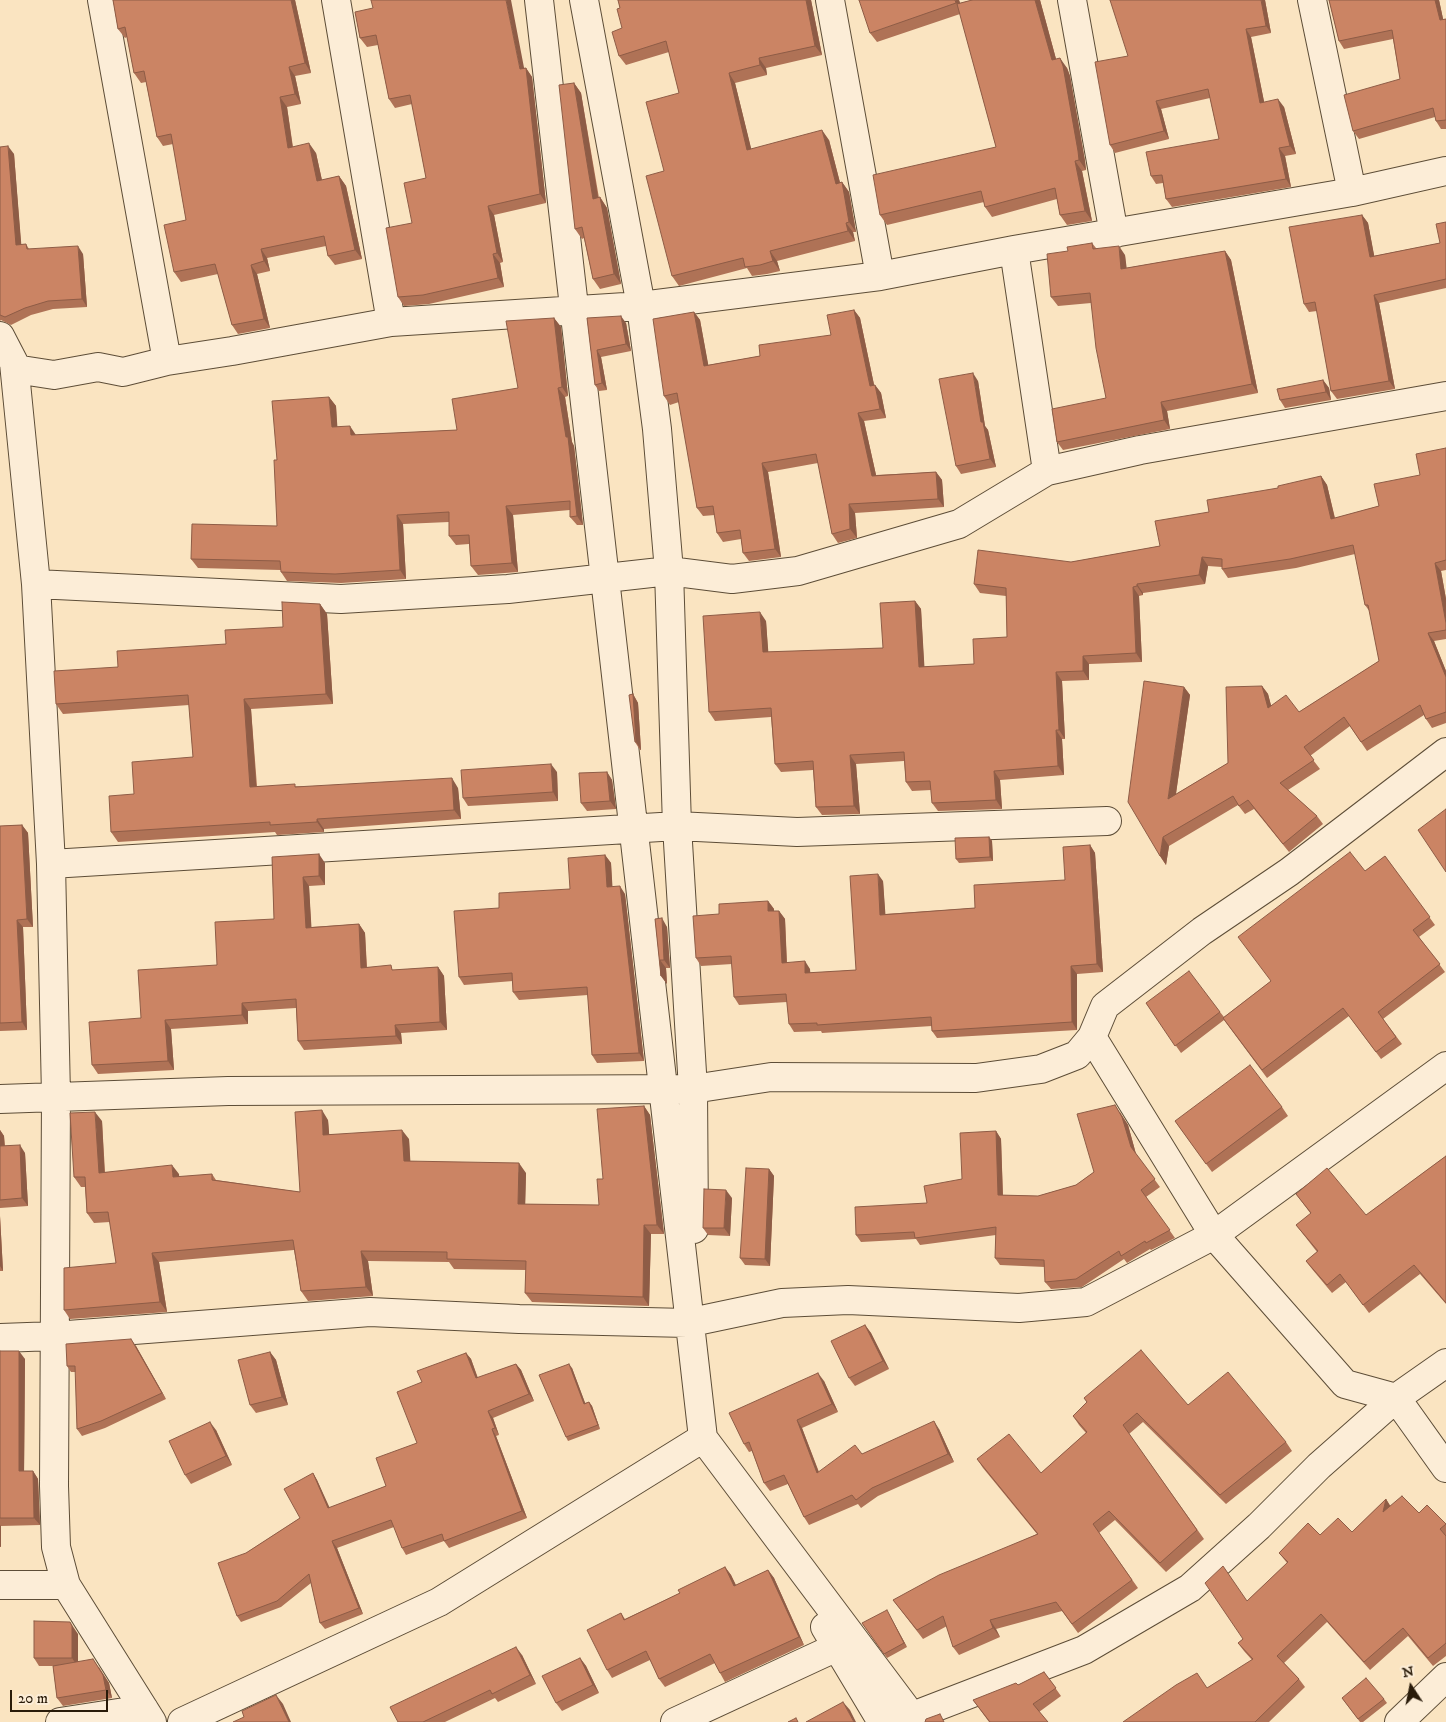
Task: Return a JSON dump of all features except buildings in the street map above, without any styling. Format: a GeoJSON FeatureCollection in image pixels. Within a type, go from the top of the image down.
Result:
{"type":"FeatureCollection","features":[{"type":"Feature","properties":{"kind":"street"},"geometry":{"type":"LineString","coordinates":[[102,0],[167,361]]}},
{"type":"Feature","properties":{"kind":"street"},"geometry":{"type":"LineString","coordinates":[[336,0],[391,322]]}},
{"type":"Feature","properties":{"kind":"street"},"geometry":{"type":"LineString","coordinates":[[539,0],[703,1438],[916,1722]]}},
{"type":"Feature","properties":{"kind":"street"},"geometry":{"type":"LineString","coordinates":[[584,0],[641,306],[658,429],[669,571],[677,826],[693,1089],[694,1248],[688,1323],[690,1368],[703,1438],[837,1647],[882,1722]]}},
{"type":"Feature","properties":{"kind":"street"},"geometry":{"type":"LineString","coordinates":[[830,0],[880,276]]}},
{"type":"Feature","properties":{"kind":"street"},"geometry":{"type":"LineString","coordinates":[[1072,0],[1114,234]]}},
{"type":"Feature","properties":{"kind":"street"},"geometry":{"type":"LineString","coordinates":[[1312,0],[1352,192]]}},
{"type":"Feature","properties":{"kind":"street"},"geometry":{"type":"LineString","coordinates":[[14,369],[54,375],[98,368],[124,372],[167,361],[391,322],[641,306],[880,276],[1014,250],[1352,192],[1446,171]]}},
{"type":"Feature","properties":{"kind":"street"},"geometry":{"type":"LineString","coordinates":[[1014,250],[1046,471]]}},
{"type":"Feature","properties":{"kind":"street"},"geometry":{"type":"LineString","coordinates":[[0,336],[14,363],[36,584],[51,864],[56,1096],[56,1547],[66,1585],[148,1715],[60,1722]]}},
{"type":"Feature","properties":{"kind":"street"},"geometry":{"type":"LineString","coordinates":[[36,584],[341,599],[508,589],[669,571],[732,579],[798,571],[960,524],[1046,471],[1140,450],[1446,396]]}},
{"type":"Feature","properties":{"kind":"street"},"geometry":{"type":"LineString","coordinates":[[0,1099],[228,1090],[693,1089],[771,1077],[976,1078],[1041,1069],[1077,1055],[1092,1037],[1105,1006],[1202,931],[1289,872],[1446,752]]}},
{"type":"Feature","properties":{"kind":"street"},"geometry":{"type":"LineString","coordinates":[[51,864],[677,826],[797,832],[1107,821]]}},
{"type":"Feature","properties":{"kind":"street"},"geometry":{"type":"LineString","coordinates":[[1092,1037],[1214,1235],[1345,1384],[1396,1398],[1446,1468]]}},
{"type":"Feature","properties":{"kind":"street"},"geometry":{"type":"LineString","coordinates":[[0,1338],[55,1336],[370,1312],[519,1319],[688,1323],[792,1303],[848,1300],[1019,1308],[1086,1302],[1214,1235],[1446,1066]]}},
{"type":"Feature","properties":{"kind":"street"},"geometry":{"type":"LineString","coordinates":[[897,1722],[1084,1650],[1190,1588],[1260,1526],[1319,1466],[1396,1398],[1446,1364]]}},
{"type":"Feature","properties":{"kind":"street"},"geometry":{"type":"LineString","coordinates":[[182,1722],[439,1602],[703,1438]]}},
{"type":"Feature","properties":{"kind":"street"},"geometry":{"type":"LineString","coordinates":[[0,1585],[66,1585]]}},
{"type":"Feature","properties":{"kind":"street"},"geometry":{"type":"LineString","coordinates":[[675,1722],[837,1647]]}},
{"type":"Feature","properties":{"kind":"street"},"geometry":{"type":"LineString","coordinates":[[1398,1722],[1446,1677]]}}]}
